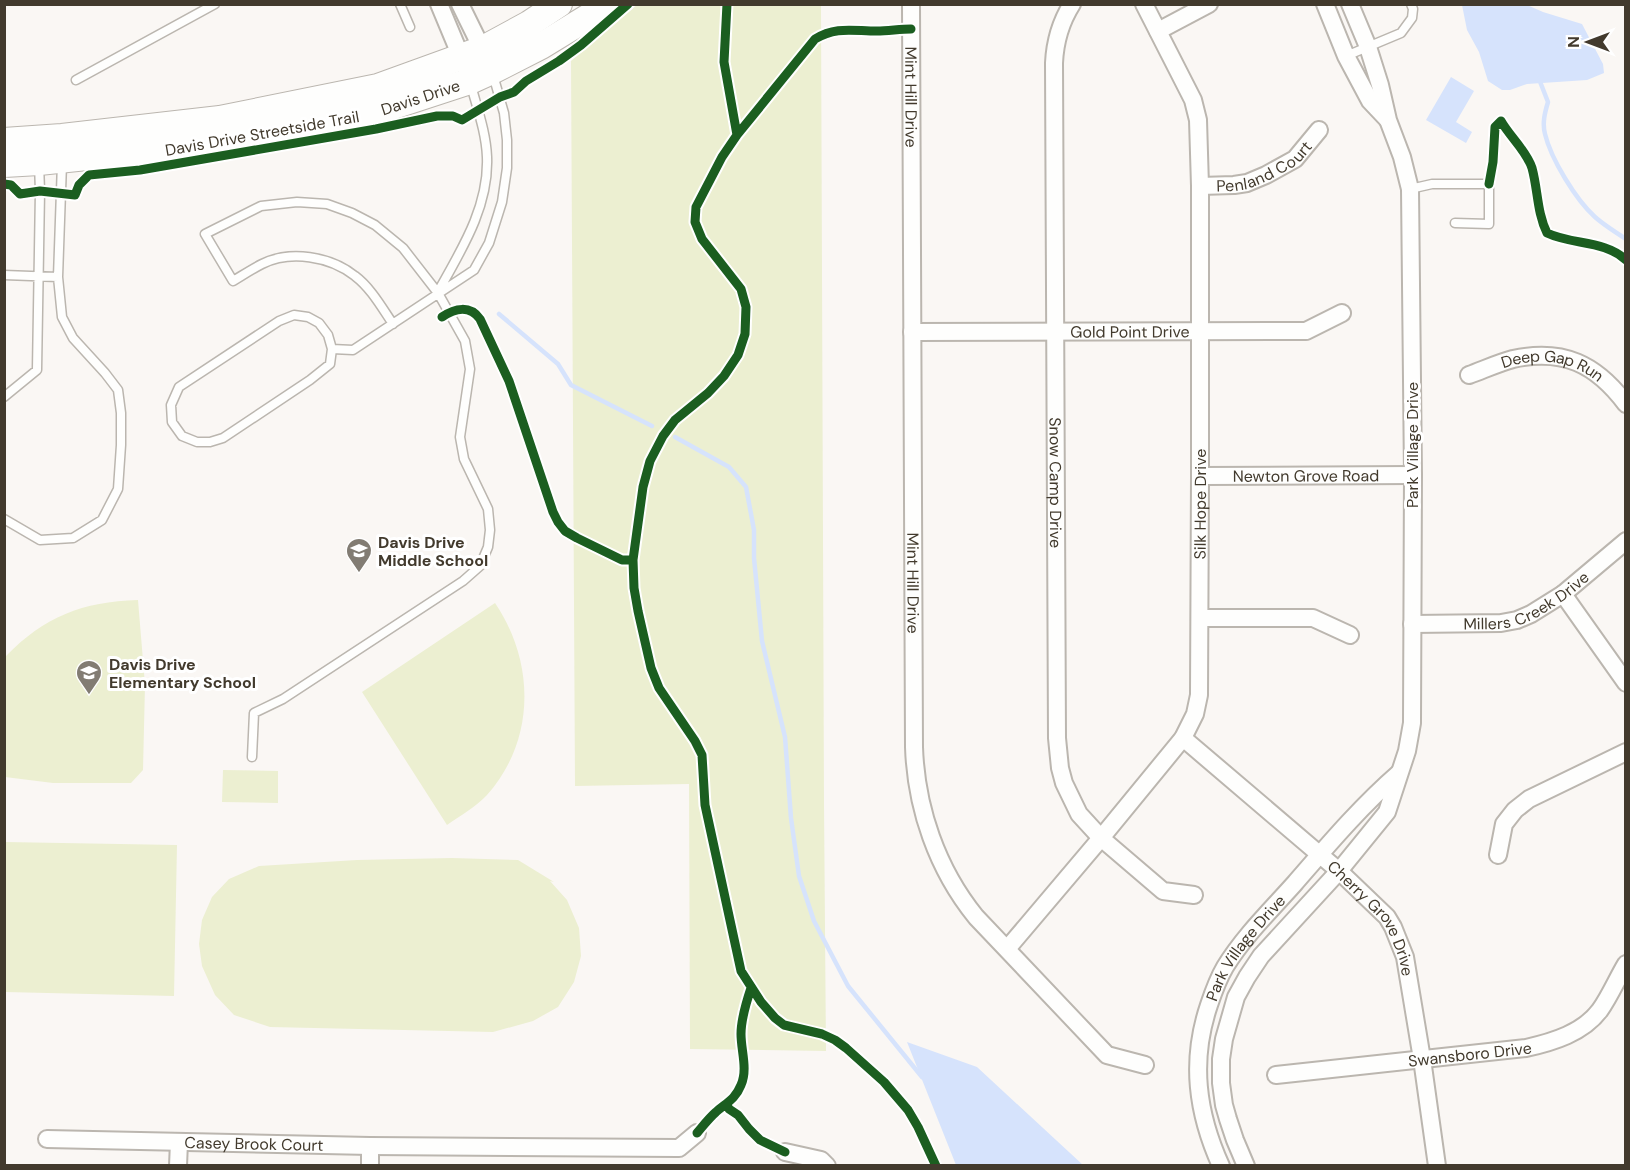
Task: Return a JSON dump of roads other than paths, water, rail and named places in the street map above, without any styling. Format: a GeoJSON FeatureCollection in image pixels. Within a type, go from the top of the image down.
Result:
{"type":"FeatureCollection","features":[{"type":"Feature","properties":{"kind":"main road","name":"Davis Drive"},"geometry":{"type":"LineString","coordinates":[[477,65],[529,24],[559,4]]}},
{"type":"Feature","properties":{"kind":"main road","name":"Davis Drive"},"geometry":{"type":"LineString","coordinates":[[4,164],[50,149],[231,117],[477,65],[541,46],[590,16],[604,4]]}},
{"type":"Feature","properties":{"kind":"main road","name":"Davis Drive"},"geometry":{"type":"LineString","coordinates":[[4,141],[50,149]]}},
{"type":"Feature","properties":{"kind":"street"},"geometry":{"type":"LineString","coordinates":[[439,4],[477,65]]}},
{"type":"Feature","properties":{"kind":"street"},"geometry":{"type":"LineString","coordinates":[[460,4],[477,65]]}},
{"type":"Feature","properties":{"kind":"street","name":"Mint Hill Drive"},"geometry":{"type":"LineString","coordinates":[[911,4],[914,747],[916,783],[920,802],[933,842],[956,887],[976,917],[1107,1054],[1145,1065]]}},
{"type":"Feature","properties":{"kind":"street","name":"Snow Camp Drive"},"geometry":{"type":"LineString","coordinates":[[1072,4],[1059,32],[1054,63],[1057,738],[1060,768],[1064,783],[1079,814],[1101,838],[1163,891],[1194,895]]}},
{"type":"Feature","properties":{"kind":"street","name":"Silk Hope Drive"},"geometry":{"type":"LineString","coordinates":[[1007,949],[1183,738],[1196,714],[1199,694],[1200,186],[1198,120],[1193,100],[1144,4]]}},
{"type":"Feature","properties":{"kind":"street"},"geometry":{"type":"LineString","coordinates":[[1158,31],[1209,4]]}},
{"type":"Feature","properties":{"kind":"street","name":"Park Village Drive"},"geometry":{"type":"LineString","coordinates":[[1325,4],[1346,56],[1370,101],[1388,120]]}},
{"type":"Feature","properties":{"kind":"street","name":"Park Village Drive"},"geometry":{"type":"LineString","coordinates":[[1246,1166],[1224,1105],[1221,1083],[1221,1059],[1228,1019],[1246,977],[1261,956],[1339,871],[1387,812],[1407,751],[1413,723],[1410,189],[1368,47],[1350,4]]}},
{"type":"Feature","properties":{"kind":"street","name":"Penland Court"},"geometry":{"type":"LineString","coordinates":[[1200,186],[1234,185],[1266,175],[1295,159],[1319,130]]}},
{"type":"Feature","properties":{"kind":"street","name":"Gold Point Drive"},"geometry":{"type":"LineString","coordinates":[[912,332],[1306,331],[1342,313]]}},
{"type":"Feature","properties":{"kind":"street","name":"Deep Gap Run"},"geometry":{"type":"LineString","coordinates":[[1468,375],[1511,360],[1533,356],[1555,356],[1571,360],[1600,375],[1626,404]]}},
{"type":"Feature","properties":{"kind":"street","name":"Newton Grove Road"},"geometry":{"type":"LineString","coordinates":[[1200,476],[1413,475]]}},
{"type":"Feature","properties":{"kind":"street","name":"Millers Creek Drive"},"geometry":{"type":"LineString","coordinates":[[1412,624],[1501,623],[1517,620],[1563,594],[1626,541]]}},
{"type":"Feature","properties":{"kind":"street"},"geometry":{"type":"LineString","coordinates":[[1563,594],[1626,683]]}},
{"type":"Feature","properties":{"kind":"street"},"geometry":{"type":"LineString","coordinates":[[1200,618],[1313,618],[1350,634]]}},
{"type":"Feature","properties":{"kind":"street","name":"Cherry Grove Drive"},"geometry":{"type":"LineString","coordinates":[[1183,738],[1339,871],[1387,917],[1399,938],[1405,957],[1437,1166]]}},
{"type":"Feature","properties":{"kind":"street"},"geometry":{"type":"LineString","coordinates":[[1498,855],[1504,824],[1515,810],[1529,799],[1626,752]]}},
{"type":"Feature","properties":{"kind":"street","name":"Park Village Drive"},"geometry":{"type":"LineString","coordinates":[[1221,1166],[1202,1112],[1198,1083],[1198,1052],[1206,1013],[1224,969],[1234,954],[1319,855],[1373,795],[1399,772]]}},
{"type":"Feature","properties":{"kind":"street","name":"Swansboro Drive"},"geometry":{"type":"LineString","coordinates":[[1276,1075],[1526,1048],[1558,1040],[1585,1024],[1599,1011],[1626,964]]}},
{"type":"Feature","properties":{"kind":"street","name":"Casey Brook Court"},"geometry":{"type":"LineString","coordinates":[[47,1139],[370,1146],[679,1148],[697,1133]]}},
{"type":"Feature","properties":{"kind":"street"},"geometry":{"type":"LineString","coordinates":[[178,1166],[179,1142]]}},
{"type":"Feature","properties":{"kind":"street"},"geometry":{"type":"LineString","coordinates":[[370,1146],[370,1166]]}},
{"type":"Feature","properties":{"kind":"street"},"geometry":{"type":"LineString","coordinates":[[567,1148],[567,1166]]}},
{"type":"Feature","properties":{"kind":"street"},"geometry":{"type":"LineString","coordinates":[[785,1152],[821,1160],[827,1166]]}},
{"type":"Feature","properties":{"kind":"lane"},"geometry":{"type":"LineString","coordinates":[[76,80],[215,4]]}},
{"type":"Feature","properties":{"kind":"lane"},"geometry":{"type":"LineString","coordinates":[[400,4],[410,27]]}},
{"type":"Feature","properties":{"kind":"lane"},"geometry":{"type":"LineString","coordinates":[[1346,56],[1401,33],[1412,18],[1411,4]]}},
{"type":"Feature","properties":{"kind":"lane"},"geometry":{"type":"LineString","coordinates":[[438,293],[471,232],[483,196],[487,156],[477,65]]}},
{"type":"Feature","properties":{"kind":"lane"},"geometry":{"type":"LineString","coordinates":[[332,349],[353,350],[474,270],[489,243],[502,202],[507,168],[507,140],[504,113],[477,65]]}},
{"type":"Feature","properties":{"kind":"lane"},"geometry":{"type":"LineString","coordinates":[[4,397],[37,370],[40,191],[50,149]]}},
{"type":"Feature","properties":{"kind":"lane"},"geometry":{"type":"LineString","coordinates":[[4,519],[40,540],[74,538],[102,520],[118,489],[121,413],[118,390],[73,338],[62,317],[50,149]]}},
{"type":"Feature","properties":{"kind":"lane"},"geometry":{"type":"LineString","coordinates":[[1410,189],[1432,184],[1489,184],[1489,224],[1455,223]]}},
{"type":"Feature","properties":{"kind":"lane"},"geometry":{"type":"LineString","coordinates":[[252,757],[254,712],[283,699],[463,581],[480,566],[488,547],[490,530],[488,509],[464,459],[460,437],[470,369],[465,341],[438,293],[404,248],[375,225],[327,204],[297,202],[261,206],[205,234],[233,281],[263,264],[282,257],[324,260],[342,267],[357,277],[393,324]]}},
{"type":"Feature","properties":{"kind":"lane"},"geometry":{"type":"LineString","coordinates":[[4,275],[58,277]]}},
{"type":"Feature","properties":{"kind":"lane"},"geometry":{"type":"LineString","coordinates":[[294,315],[308,317],[324,329],[332,349],[330,364],[223,438],[210,442],[197,442],[182,436],[172,423],[171,405],[179,387],[279,321],[294,315]]}},
{"type":"Feature","properties":{"kind":"water"},"geometry":{"type":"Polygon","coordinates":[[[1462,5],[1527,5],[1582,24],[1603,64],[1604,73],[1587,80],[1527,84],[1510,90],[1502,90],[1488,81],[1479,52],[1467,30],[1462,5]]]}},
{"type":"Feature","properties":{"kind":"water"},"geometry":{"type":"Polygon","coordinates":[[[1451,77],[1474,91],[1456,122],[1472,132],[1466,143],[1426,120],[1451,77]]]}},
{"type":"Feature","properties":{"kind":"water"},"geometry":{"type":"Polygon","coordinates":[[[907,1042],[977,1067],[1083,1165],[956,1165],[907,1042]]]}},
{"type":"Feature","properties":{"kind":"waterway"},"geometry":{"type":"LineString","coordinates":[[1539,79],[1548,102],[1544,130],[1558,167],[1588,210],[1602,223],[1626,239]]}},
{"type":"Feature","properties":{"kind":"waterway"},"geometry":{"type":"LineString","coordinates":[[499,314],[558,364],[571,385],[652,426]]}},
{"type":"Feature","properties":{"kind":"waterway"},"geometry":{"type":"LineString","coordinates":[[675,437],[729,467],[746,487],[754,530],[754,558],[762,641],[785,737],[791,818],[799,876],[814,921],[848,986],[922,1077]]}},
{"type":"Feature","properties":{"kind":"place","name":"Davis Drive Middle School"},"geometry":{"type":"Point","coordinates":[359,574]}},
{"type":"Feature","properties":{"kind":"place","name":"Davis Drive Elementary School"},"geometry":{"type":"Point","coordinates":[89,696]}}]}
